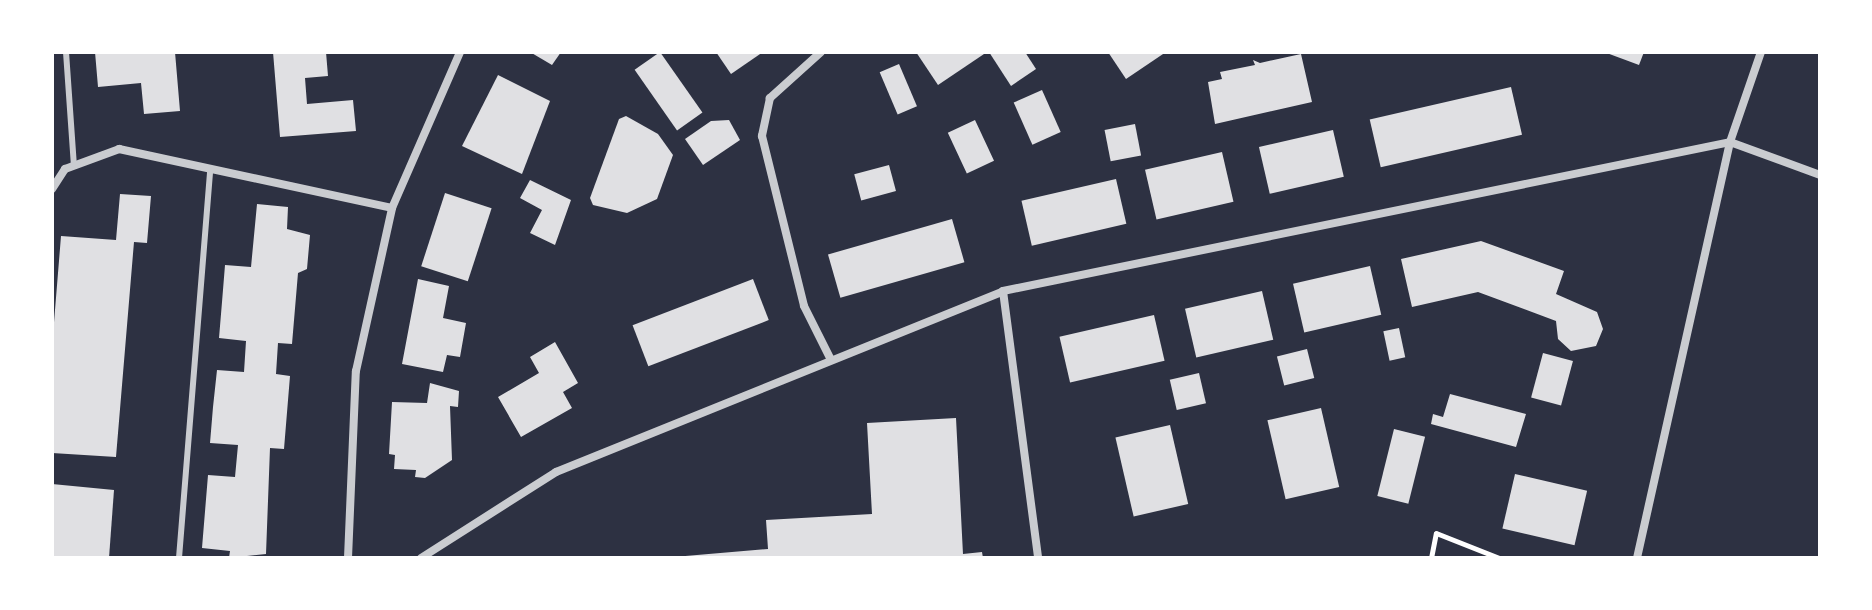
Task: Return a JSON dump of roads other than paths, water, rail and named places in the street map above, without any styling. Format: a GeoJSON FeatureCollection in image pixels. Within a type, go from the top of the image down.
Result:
{"type":"FeatureCollection","features":[{"type":"Feature","properties":{"kind":"street"},"geometry":{"type":"LineString","coordinates":[[348,558],[356,371],[392,208],[460,52]]}},
{"type":"Feature","properties":{"kind":"street"},"geometry":{"type":"LineString","coordinates":[[821,52],[770,98],[762,136],[804,306],[830,358]]}},
{"type":"Feature","properties":{"kind":"street"},"geometry":{"type":"LineString","coordinates":[[1637,558],[1730,142],[1761,52]]}},
{"type":"Feature","properties":{"kind":"street"},"geometry":{"type":"LineString","coordinates":[[421,558],[556,472],[830,358],[1003,291],[1730,142],[1820,175]]}},
{"type":"Feature","properties":{"kind":"street"},"geometry":{"type":"LineString","coordinates":[[52,189],[65,169],[119,149],[392,208]]}},
{"type":"Feature","properties":{"kind":"street"},"geometry":{"type":"LineString","coordinates":[[1003,291],[1038,558]]}},
{"type":"Feature","properties":{"kind":"lane"},"geometry":{"type":"LineString","coordinates":[[66,52],[74,166]]}},
{"type":"Feature","properties":{"kind":"lane"},"geometry":{"type":"LineString","coordinates":[[179,558],[210,169]]}}]}
